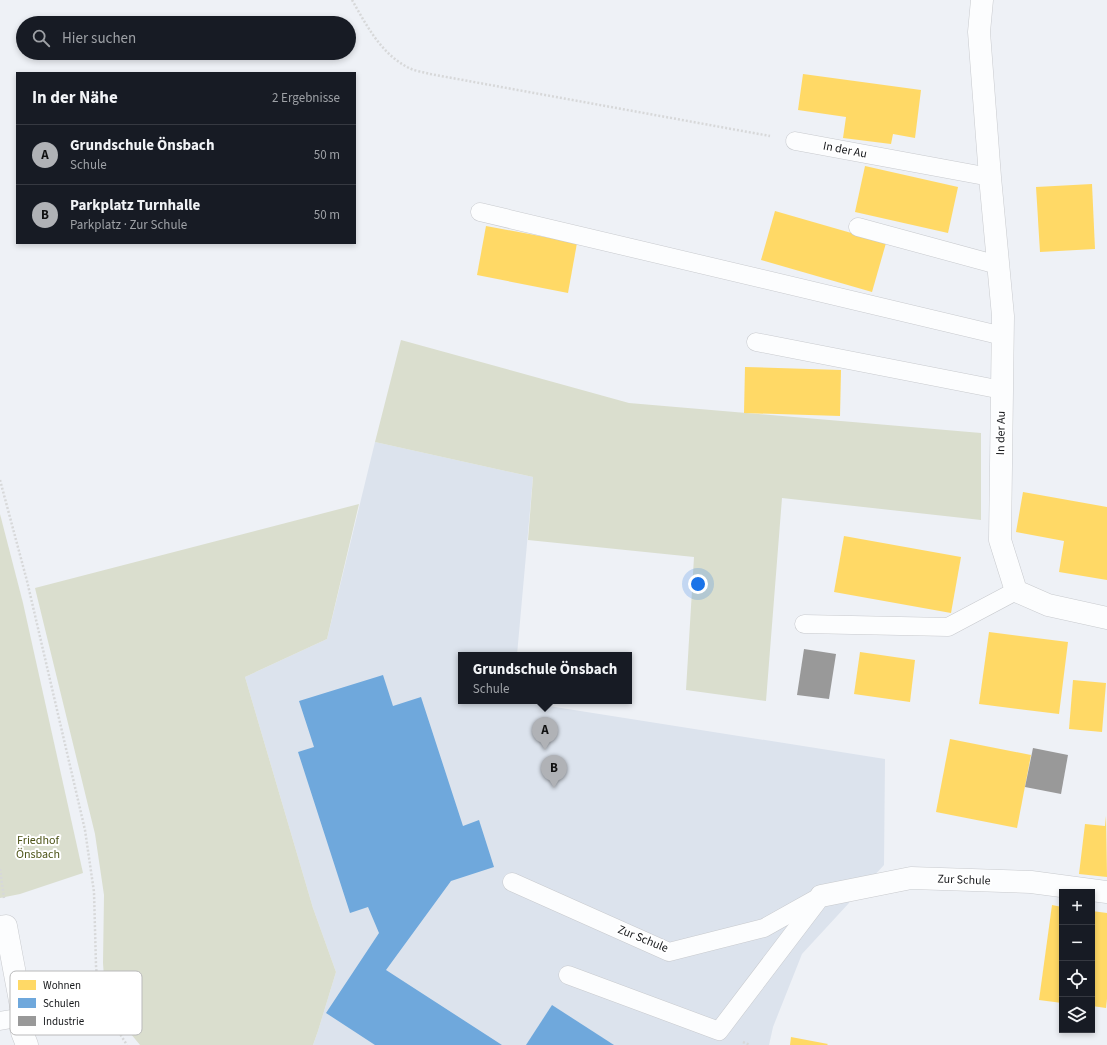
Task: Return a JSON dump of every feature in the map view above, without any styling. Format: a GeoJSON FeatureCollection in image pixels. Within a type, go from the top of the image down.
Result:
{"type":"FeatureCollection","features":[{"type":"Feature","properties":{"kind":"street","name":"In der Au"},"geometry":{"type":"LineString","coordinates":[[982,0],[980,32],[990,177],[1003,316],[1000,540],[1016,591]]}},
{"type":"Feature","properties":{"kind":"street"},"geometry":{"type":"LineString","coordinates":[[1016,591],[1048,605],[1107,618]]}},
{"type":"Feature","properties":{"kind":"street","name":"Zur Schule"},"geometry":{"type":"LineString","coordinates":[[821,896],[911,878],[1031,882],[1107,892]]}},
{"type":"Feature","properties":{"kind":"street"},"geometry":{"type":"LineString","coordinates":[[0,927],[6,926],[14,971]]}},
{"type":"Feature","properties":{"kind":"street"},"geometry":{"type":"LineString","coordinates":[[23,1035],[27,1045]]}},
{"type":"Feature","properties":{"kind":"lane","name":"In der Au"},"geometry":{"type":"LineString","coordinates":[[795,141],[990,177]]}},
{"type":"Feature","properties":{"kind":"lane"},"geometry":{"type":"LineString","coordinates":[[480,212],[1003,336]]}},
{"type":"Feature","properties":{"kind":"lane"},"geometry":{"type":"LineString","coordinates":[[858,227],[998,265]]}},
{"type":"Feature","properties":{"kind":"lane"},"geometry":{"type":"LineString","coordinates":[[756,342],[1002,390]]}},
{"type":"Feature","properties":{"kind":"lane"},"geometry":{"type":"LineString","coordinates":[[804,624],[948,628],[1016,591]]}},
{"type":"Feature","properties":{"kind":"lane","name":"Zur Schule"},"geometry":{"type":"LineString","coordinates":[[512,882],[670,952],[764,928],[821,896]]}},
{"type":"Feature","properties":{"kind":"lane"},"geometry":{"type":"LineString","coordinates":[[568,975],[719,1031],[821,896]]}},
{"type":"Feature","properties":{"kind":"lane"},"geometry":{"type":"LineString","coordinates":[[0,1021],[10,1019]]}},
{"type":"Feature","properties":{"kind":"path"},"geometry":{"type":"LineString","coordinates":[[352,0],[372,34],[390,56],[410,68],[430,74],[795,141]]}},
{"type":"Feature","properties":{"kind":"path"},"geometry":{"type":"LineString","coordinates":[[0,480],[27,581],[85,830],[94,892],[96,971]]}},
{"type":"Feature","properties":{"kind":"path"},"geometry":{"type":"LineString","coordinates":[[121,1035],[127,1045]]}},
{"type":"Feature","properties":{"kind":"shaded area"},"geometry":{"type":"Polygon","coordinates":[[[375,442],[533,477],[517,652],[458,652],[458,704],[536,704],[885,759],[884,865],[802,954],[773,1027],[769,1045],[313,1045],[336,972],[313,908],[245,677],[327,639],[375,442]]]}},
{"type":"Feature","properties":{"kind":"green space"},"geometry":{"type":"Polygon","coordinates":[[[401,340],[629,403],[981,433],[981,520],[782,498],[766,701],[686,690],[694,557],[528,540],[533,477],[375,442],[401,340]]]}},
{"type":"Feature","properties":{"kind":"green space"},"geometry":{"type":"Polygon","coordinates":[[[359,504],[327,639],[245,677],[313,908],[336,972],[313,1045],[140,1045],[132,1035],[142,1035],[142,971],[104,971],[104,895],[95,834],[35,588],[359,504]]]}},
{"type":"Feature","properties":{"kind":"green space","name":"Friedhof Önsbach"},"geometry":{"type":"Polygon","coordinates":[[[0,514],[23,603],[83,873],[20,894],[0,898],[0,514]]]}},
{"type":"Feature","properties":{"kind":"building: Wohnen"},"geometry":{"type":"Polygon","coordinates":[[[803,74],[921,90],[915,138],[893,134],[891,144],[843,138],[846,117],[798,110],[803,74]]]}},
{"type":"Feature","properties":{"kind":"building: Wohnen"},"geometry":{"type":"Polygon","coordinates":[[[865,166],[958,187],[948,233],[855,212],[865,166]]]}},
{"type":"Feature","properties":{"kind":"building: Wohnen"},"geometry":{"type":"Polygon","coordinates":[[[1092,184],[1095,249],[1040,252],[1036,187],[1092,184]]]}},
{"type":"Feature","properties":{"kind":"building: Wohnen"},"geometry":{"type":"Polygon","coordinates":[[[775,211],[886,243],[872,292],[761,260],[775,211]]]}},
{"type":"Feature","properties":{"kind":"building: Wohnen"},"geometry":{"type":"Polygon","coordinates":[[[486,226],[577,243],[568,293],[477,275],[486,226]]]}},
{"type":"Feature","properties":{"kind":"building: Wohnen"},"geometry":{"type":"Polygon","coordinates":[[[745,367],[841,370],[840,416],[744,413],[745,367]]]}},
{"type":"Feature","properties":{"kind":"building: Wohnen"},"geometry":{"type":"Polygon","coordinates":[[[1023,492],[1107,507],[1107,580],[1059,572],[1064,541],[1016,532],[1023,492]]]}},
{"type":"Feature","properties":{"kind":"building: Wohnen"},"geometry":{"type":"Polygon","coordinates":[[[844,536],[961,557],[951,613],[834,592],[844,536]]]}},
{"type":"Feature","properties":{"kind":"building: Wohnen"},"geometry":{"type":"Polygon","coordinates":[[[989,632],[1068,642],[1059,714],[979,704],[989,632]]]}},
{"type":"Feature","properties":{"kind":"building: Wohnen"},"geometry":{"type":"Polygon","coordinates":[[[860,652],[915,660],[910,702],[854,694],[860,652]]]}},
{"type":"Feature","properties":{"kind":"building: Wohnen"},"geometry":{"type":"Polygon","coordinates":[[[1073,680],[1106,683],[1102,732],[1069,729],[1073,680]]]}},
{"type":"Feature","properties":{"kind":"building: Wohnen"},"geometry":{"type":"Polygon","coordinates":[[[950,739],[1031,755],[1017,828],[936,812],[950,739]]]}},
{"type":"Feature","properties":{"kind":"building: Wohnen"},"geometry":{"type":"Polygon","coordinates":[[[1106,816],[1107,877],[1079,874],[1085,824],[1105,826],[1106,816]]]}},
{"type":"Feature","properties":{"kind":"building: Wohnen"},"geometry":{"type":"Polygon","coordinates":[[[1052,905],[1059,906],[1059,1003],[1039,1000],[1052,905]]]}},
{"type":"Feature","properties":{"kind":"building: Wohnen"},"geometry":{"type":"Polygon","coordinates":[[[1095,911],[1107,913],[1106,1008],[1095,1006],[1095,911]]]}},
{"type":"Feature","properties":{"kind":"building: Wohnen"},"geometry":{"type":"Polygon","coordinates":[[[791,1037],[828,1044],[790,1045],[791,1037]]]}},
{"type":"Feature","properties":{"kind":"building: Schulen"},"geometry":{"type":"Polygon","coordinates":[[[383,675],[393,706],[421,697],[463,826],[479,820],[494,867],[451,881],[386,970],[502,1045],[375,1045],[326,1013],[379,933],[368,907],[350,913],[298,752],[314,747],[299,701],[383,675]]]}},
{"type":"Feature","properties":{"kind":"building: Schulen"},"geometry":{"type":"Polygon","coordinates":[[[552,1005],[614,1045],[526,1045],[552,1005]]]}},
{"type":"Feature","properties":{"kind":"building: Industrie"},"geometry":{"type":"Polygon","coordinates":[[[804,649],[836,654],[829,699],[797,695],[804,649]]]}},
{"type":"Feature","properties":{"kind":"building: Industrie"},"geometry":{"type":"Polygon","coordinates":[[[1033,748],[1068,755],[1061,794],[1025,787],[1033,748]]]}},
{"type":"Feature","properties":{"kind":"place","name":"Grundschule Önsbach"},"geometry":{"type":"Point","coordinates":[545,750]}},
{"type":"Feature","properties":{"kind":"place","name":"Parkplatz Turnhalle"},"geometry":{"type":"Point","coordinates":[554,788]}}]}
